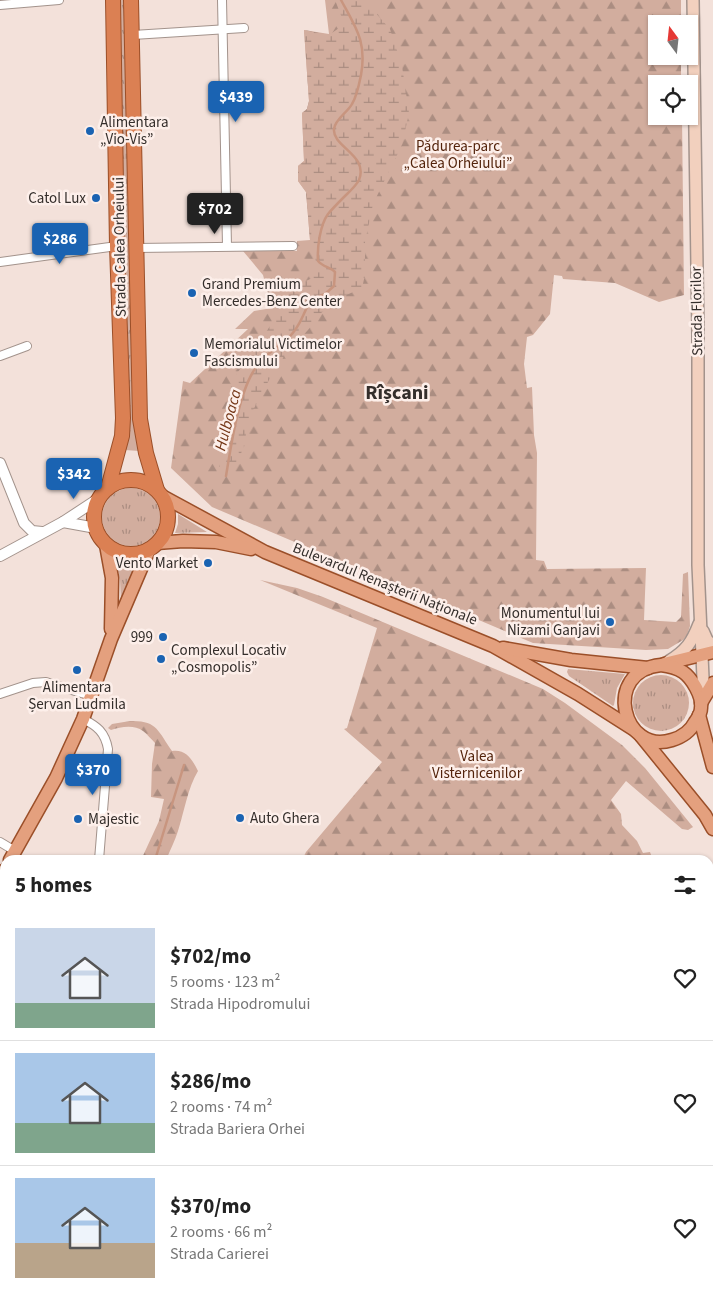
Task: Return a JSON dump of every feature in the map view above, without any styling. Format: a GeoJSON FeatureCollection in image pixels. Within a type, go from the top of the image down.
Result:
{"type":"FeatureCollection","features":[{"type":"Feature","properties":{"kind":"highway","name":"Strada Calea Orheiului"},"geometry":{"type":"LineString","coordinates":[[108,488],[122,427],[113,0]]}},
{"type":"Feature","properties":{"kind":"highway","name":"Strada Calea Orheiului"},"geometry":{"type":"LineString","coordinates":[[131,0],[140,419],[146,453],[160,493]]}},
{"type":"Feature","properties":{"kind":"highway"},"geometry":{"type":"LineString","coordinates":[[133,480],[146,483],[160,493],[166,505],[168,515],[167,526],[164,535],[153,547],[138,553],[127,554],[116,551],[106,545],[96,528],[94,518],[98,499],[108,488],[120,482],[133,480]]}},
{"type":"Feature","properties":{"kind":"main road","name":"Strada Florilor"},"geometry":{"type":"LineString","coordinates":[[693,0],[700,622],[708,654],[700,709]]}},
{"type":"Feature","properties":{"kind":"main road","name":"Bulevardul Renașterii Naționale"},"geometry":{"type":"LineString","coordinates":[[160,493],[265,552],[493,646],[578,694],[637,733],[704,814],[713,829]]}},
{"type":"Feature","properties":{"kind":"main road","name":"Bulevardul Renașterii Naționale"},"geometry":{"type":"LineString","coordinates":[[153,547],[183,542],[216,542],[265,552]]}},
{"type":"Feature","properties":{"kind":"main road"},"geometry":{"type":"LineString","coordinates":[[106,545],[112,586],[111,639]]}},
{"type":"Feature","properties":{"kind":"main road"},"geometry":{"type":"LineString","coordinates":[[13,855],[56,778],[83,719],[111,639],[153,547]]}},
{"type":"Feature","properties":{"kind":"main road","name":"Strada Florilor"},"geometry":{"type":"LineString","coordinates":[[700,622],[704,635],[713,646]]}},
{"type":"Feature","properties":{"kind":"main road","name":"Strada Florilor"},"geometry":{"type":"LineString","coordinates":[[662,665],[687,648],[693,640],[700,622]]}},
{"type":"Feature","properties":{"kind":"main road","name":"Bulevardul Renașterii Naționale"},"geometry":{"type":"LineString","coordinates":[[493,646],[571,660],[648,668]]}},
{"type":"Feature","properties":{"kind":"main road"},"geometry":{"type":"LineString","coordinates":[[708,654],[648,668],[638,674],[630,683],[625,695],[624,707],[627,718],[637,733],[655,741],[669,742],[682,737],[693,728],[713,684]]}},
{"type":"Feature","properties":{"kind":"main road"},"geometry":{"type":"LineString","coordinates":[[662,665],[673,667],[683,672],[694,686],[713,767]]}},
{"type":"Feature","properties":{"kind":"street"},"geometry":{"type":"LineString","coordinates":[[0,5],[59,0]]}},
{"type":"Feature","properties":{"kind":"street"},"geometry":{"type":"LineString","coordinates":[[222,0],[227,246]]}},
{"type":"Feature","properties":{"kind":"street"},"geometry":{"type":"LineString","coordinates":[[133,35],[244,28]]}},
{"type":"Feature","properties":{"kind":"street"},"geometry":{"type":"LineString","coordinates":[[0,262],[117,246]]}},
{"type":"Feature","properties":{"kind":"street"},"geometry":{"type":"LineString","coordinates":[[136,248],[293,246]]}},
{"type":"Feature","properties":{"kind":"street"},"geometry":{"type":"LineString","coordinates":[[0,356],[27,346]]}},
{"type":"Feature","properties":{"kind":"street"},"geometry":{"type":"LineString","coordinates":[[0,462],[24,523],[32,531],[42,532]]}},
{"type":"Feature","properties":{"kind":"street"},"geometry":{"type":"LineString","coordinates":[[0,556],[63,522],[98,499]]}},
{"type":"Feature","properties":{"kind":"street"},"geometry":{"type":"LineString","coordinates":[[63,522],[96,528]]}},
{"type":"Feature","properties":{"kind":"street"},"geometry":{"type":"LineString","coordinates":[[0,694],[39,682],[46,682],[92,696]]}},
{"type":"Feature","properties":{"kind":"street"},"geometry":{"type":"LineString","coordinates":[[83,719],[101,730],[108,749],[99,855]]}},
{"type":"Feature","properties":{"kind":"street"},"geometry":{"type":"LineString","coordinates":[[0,842],[13,855]]}},
{"type":"Feature","properties":{"kind":"green space"},"geometry":{"type":"Polygon","coordinates":[[[119,0],[124,0],[133,420],[139,451],[125,450],[129,435],[119,0]]]}},
{"type":"Feature","properties":{"kind":"green space","name":"Pădurea-parc „Calea Orheiului”"},"geometry":{"type":"Polygon","coordinates":[[[325,0],[681,0],[681,15],[648,15],[648,65],[681,65],[681,75],[648,75],[648,125],[682,125],[684,295],[659,302],[615,283],[563,279],[562,276],[554,275],[550,314],[533,335],[527,337],[524,364],[527,388],[532,387],[534,435],[537,453],[536,560],[544,561],[547,569],[646,568],[644,620],[676,622],[681,617],[683,574],[688,572],[690,626],[683,640],[668,649],[646,650],[533,643],[212,507],[171,468],[183,381],[190,383],[248,329],[235,329],[254,311],[272,308],[263,275],[243,251],[297,251],[297,241],[310,240],[306,192],[298,181],[298,166],[304,161],[302,113],[307,109],[309,101],[304,30],[329,34],[325,0]]]}},
{"type":"Feature","properties":{"kind":"green space"},"geometry":{"type":"Polygon","coordinates":[[[335,0],[364,0],[390,29],[402,66],[409,113],[402,145],[373,204],[365,242],[365,275],[362,288],[342,297],[321,313],[285,354],[249,418],[244,445],[236,468],[219,467],[232,391],[231,382],[275,319],[284,296],[294,287],[312,278],[317,265],[310,240],[306,192],[298,181],[298,166],[304,161],[302,113],[307,109],[309,101],[304,30],[329,35],[339,28],[342,18],[335,0]]]}},
{"type":"Feature","properties":{"kind":"green space"},"geometry":{"type":"Polygon","coordinates":[[[131,488],[147,493],[155,501],[160,517],[155,533],[147,541],[131,546],[115,541],[107,533],[102,517],[107,501],[115,493],[131,488]]]}},
{"type":"Feature","properties":{"kind":"green space"},"geometry":{"type":"Polygon","coordinates":[[[178,514],[207,532],[175,533],[178,524],[178,514]]]}},
{"type":"Feature","properties":{"kind":"green space"},"geometry":{"type":"Polygon","coordinates":[[[116,560],[125,564],[137,563],[121,601],[120,580],[116,560]]]}},
{"type":"Feature","properties":{"kind":"green space","name":"Valea Visternicenilor"},"geometry":{"type":"Polygon","coordinates":[[[260,580],[297,588],[323,597],[543,689],[622,745],[645,768],[693,827],[688,830],[682,829],[626,781],[611,800],[621,814],[622,825],[637,841],[643,853],[650,852],[651,855],[304,855],[382,762],[344,729],[347,728],[377,628],[260,580]]]}},
{"type":"Feature","properties":{"kind":"green space"},"geometry":{"type":"Polygon","coordinates":[[[568,669],[625,674],[617,688],[614,705],[569,676],[568,669]]]}},
{"type":"Feature","properties":{"kind":"green space"},"geometry":{"type":"Polygon","coordinates":[[[656,675],[666,675],[681,683],[687,692],[689,703],[687,714],[681,723],[666,731],[656,731],[645,726],[638,719],[633,708],[633,698],[638,687],[645,680],[656,675]]]}},
{"type":"Feature","properties":{"kind":"green space"},"geometry":{"type":"Polygon","coordinates":[[[130,721],[146,722],[160,732],[172,751],[185,753],[198,771],[189,792],[177,835],[168,855],[143,855],[159,821],[164,799],[151,797],[155,743],[143,731],[135,727],[111,730],[108,728],[112,724],[130,721]]]}},
{"type":"Feature","properties":{"kind":"waterway","name":"Hulboaca"},"geometry":{"type":"LineString","coordinates":[[226,476],[239,408],[253,372],[264,358],[294,332],[310,300],[325,294],[334,286],[335,272],[318,261],[321,230],[328,214],[358,182],[361,171],[355,158],[338,141],[334,129],[355,98],[363,53],[359,36],[341,0]]}},
{"type":"Feature","properties":{"kind":"waterway","name":"Hulboaca"},"geometry":{"type":"LineString","coordinates":[[157,855],[184,765]]}},
{"type":"Feature","properties":{"kind":"place","name":"Alimentara „Vio-Vis”"},"geometry":{"type":"Point","coordinates":[90,131]}},
{"type":"Feature","properties":{"kind":"place","name":"Catol Lux"},"geometry":{"type":"Point","coordinates":[96,198]}},
{"type":"Feature","properties":{"kind":"place","name":"Grand Premium Mercedes-Benz Center"},"geometry":{"type":"Point","coordinates":[192,293]}},
{"type":"Feature","properties":{"kind":"place","name":"Memorialul Victimelor Fascismului"},"geometry":{"type":"Point","coordinates":[194,353]}},
{"type":"Feature","properties":{"kind":"place","name":"Vento Market"},"geometry":{"type":"Point","coordinates":[208,563]}},
{"type":"Feature","properties":{"kind":"place","name":"Monumentul lui Nizami Ganjavi"},"geometry":{"type":"Point","coordinates":[610,622]}},
{"type":"Feature","properties":{"kind":"place","name":"999"},"geometry":{"type":"Point","coordinates":[163,637]}},
{"type":"Feature","properties":{"kind":"place","name":"Complexul Locativ „Cosmopolis”"},"geometry":{"type":"Point","coordinates":[161,659]}},
{"type":"Feature","properties":{"kind":"place","name":"Alimentara Șervan Ludmila"},"geometry":{"type":"Point","coordinates":[77,670]}},
{"type":"Feature","properties":{"kind":"place","name":"Auto Ghera"},"geometry":{"type":"Point","coordinates":[240,818]}},
{"type":"Feature","properties":{"kind":"place","name":"Majestic"},"geometry":{"type":"Point","coordinates":[78,819]}},
{"type":"Feature","properties":{"kind":"district","name":"Rîșcani"},"geometry":{"type":"Point","coordinates":[397,393]}}]}
